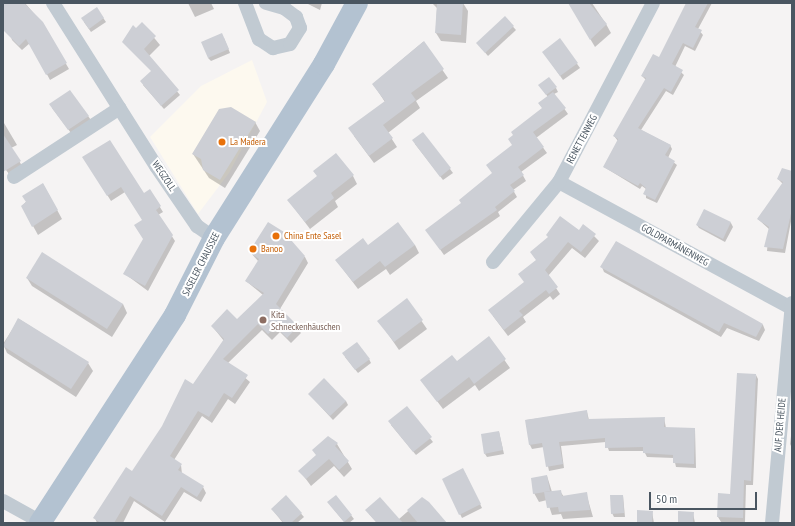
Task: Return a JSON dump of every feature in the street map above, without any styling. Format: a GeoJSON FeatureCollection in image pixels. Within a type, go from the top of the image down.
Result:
{"type":"FeatureCollection","features":[{"type":"Feature","properties":{"kind":"main road","name":"SASELER CHAUSSEE"},"geometry":{"type":"LineString","coordinates":[[41,522],[175,315],[214,238],[324,64],[357,3]]}},
{"type":"Feature","properties":{"kind":"street","name":"WEGZOLL"},"geometry":{"type":"LineString","coordinates":[[53,3],[197,226],[214,238]]}},
{"type":"Feature","properties":{"kind":"street"},"geometry":{"type":"LineString","coordinates":[[245,3],[259,39],[273,48],[290,44],[300,28],[296,17],[284,8],[266,3]]}},
{"type":"Feature","properties":{"kind":"street","name":"RENETTENWEG"},"geometry":{"type":"LineString","coordinates":[[493,262],[559,182],[653,3]]}},
{"type":"Feature","properties":{"kind":"street"},"geometry":{"type":"LineString","coordinates":[[14,177],[120,108]]}},
{"type":"Feature","properties":{"kind":"street","name":"GOLDPARMÄNENWEG"},"geometry":{"type":"LineString","coordinates":[[559,182],[791,306]]}},
{"type":"Feature","properties":{"kind":"street","name":"AUF DER HEIDE"},"geometry":{"type":"LineString","coordinates":[[772,523],[791,306]]}},
{"type":"Feature","properties":{"kind":"street"},"geometry":{"type":"LineString","coordinates":[[3,501],[41,522]]}},
{"type":"Feature","properties":{"kind":"shaded area"},"geometry":{"type":"Polygon","coordinates":[[[252,60],[267,102],[229,173],[198,214],[150,137],[201,86],[252,60]]]}},
{"type":"Feature","properties":{"kind":"building"},"geometry":{"type":"Polygon","coordinates":[[[3,3],[24,3],[43,22],[67,63],[46,75],[26,39],[19,46],[3,30],[3,3]]]}},
{"type":"Feature","properties":{"kind":"building"},"geometry":{"type":"Polygon","coordinates":[[[437,3],[463,3],[461,35],[435,33],[437,3]]]}},
{"type":"Feature","properties":{"kind":"building"},"geometry":{"type":"Polygon","coordinates":[[[568,3],[589,3],[607,24],[590,40],[568,3]]]}},
{"type":"Feature","properties":{"kind":"building"},"geometry":{"type":"Polygon","coordinates":[[[686,3],[708,3],[695,27],[702,30],[693,48],[683,43],[672,64],[683,70],[671,92],[664,88],[638,128],[671,145],[665,155],[675,161],[655,200],[643,194],[646,188],[640,183],[638,186],[603,167],[618,139],[613,136],[646,78],[641,76],[653,54],[659,57],[686,3]]]}},
{"type":"Feature","properties":{"kind":"building"},"geometry":{"type":"Polygon","coordinates":[[[97,7],[104,18],[89,29],[81,18],[97,7]]]}},
{"type":"Feature","properties":{"kind":"building"},"geometry":{"type":"Polygon","coordinates":[[[505,16],[514,26],[485,53],[476,43],[505,16]]]}},
{"type":"Feature","properties":{"kind":"building"},"geometry":{"type":"Polygon","coordinates":[[[142,22],[156,36],[144,49],[179,90],[161,106],[140,81],[151,71],[122,42],[133,25],[136,28],[142,22]]]}},
{"type":"Feature","properties":{"kind":"building"},"geometry":{"type":"Polygon","coordinates":[[[222,33],[229,49],[208,58],[201,42],[222,33]]]}},
{"type":"Feature","properties":{"kind":"building"},"geometry":{"type":"Polygon","coordinates":[[[560,38],[578,63],[560,76],[542,52],[560,38]]]}},
{"type":"Feature","properties":{"kind":"building"},"geometry":{"type":"Polygon","coordinates":[[[424,41],[444,69],[411,93],[416,100],[383,125],[393,138],[369,156],[348,128],[385,101],[372,84],[424,41]]]}},
{"type":"Feature","properties":{"kind":"building"},"geometry":{"type":"Polygon","coordinates":[[[549,77],[557,87],[546,95],[538,85],[549,77]]]}},
{"type":"Feature","properties":{"kind":"building"},"geometry":{"type":"Polygon","coordinates":[[[70,90],[89,116],[68,130],[49,104],[70,90]]]}},
{"type":"Feature","properties":{"kind":"building"},"geometry":{"type":"Polygon","coordinates":[[[553,92],[566,108],[533,132],[544,147],[518,167],[524,175],[510,185],[515,191],[495,207],[497,210],[440,250],[425,230],[461,203],[459,200],[492,173],[486,165],[512,145],[508,139],[513,135],[511,132],[542,108],[538,103],[553,92]]]}},
{"type":"Feature","properties":{"kind":"building","name":"La Madera"},"geometry":{"type":"Polygon","coordinates":[[[231,107],[256,122],[220,180],[203,170],[201,159],[192,154],[219,109],[231,107]]]}},
{"type":"Feature","properties":{"kind":"building"},"geometry":{"type":"Polygon","coordinates":[[[423,132],[451,168],[440,177],[412,140],[423,132]]]}},
{"type":"Feature","properties":{"kind":"building"},"geometry":{"type":"Polygon","coordinates":[[[3,134],[21,161],[3,172],[3,134]]]}},
{"type":"Feature","properties":{"kind":"building"},"geometry":{"type":"Polygon","coordinates":[[[110,140],[144,193],[150,189],[161,206],[156,210],[173,235],[145,286],[123,274],[143,239],[134,225],[142,220],[121,187],[107,196],[82,157],[110,140]]]}},
{"type":"Feature","properties":{"kind":"building"},"geometry":{"type":"Polygon","coordinates":[[[336,153],[354,175],[331,193],[334,198],[305,222],[287,200],[317,176],[313,171],[336,153]]]}},
{"type":"Feature","properties":{"kind":"building"},"geometry":{"type":"Polygon","coordinates":[[[782,168],[792,171],[792,209],[783,249],[764,247],[769,227],[757,219],[783,182],[777,179],[782,168]]]}},
{"type":"Feature","properties":{"kind":"building"},"geometry":{"type":"Polygon","coordinates":[[[43,183],[58,210],[32,227],[21,206],[26,202],[22,196],[43,183]]]}},
{"type":"Feature","properties":{"kind":"building"},"geometry":{"type":"Polygon","coordinates":[[[704,209],[731,222],[723,239],[696,225],[704,209]]]}},
{"type":"Feature","properties":{"kind":"building"},"geometry":{"type":"Polygon","coordinates":[[[560,216],[579,230],[583,224],[596,234],[581,252],[568,242],[545,270],[558,287],[549,294],[546,290],[519,311],[523,315],[504,330],[488,310],[524,282],[518,274],[536,260],[530,252],[548,237],[546,235],[560,216]]]}},
{"type":"Feature","properties":{"kind":"building"},"geometry":{"type":"Polygon","coordinates":[[[268,222],[284,232],[305,256],[276,304],[298,326],[287,338],[276,327],[268,334],[258,324],[223,359],[248,375],[232,398],[224,393],[209,417],[198,411],[170,456],[182,464],[178,470],[204,486],[197,497],[181,487],[162,516],[130,496],[114,523],[101,523],[93,518],[126,467],[132,471],[162,426],[185,379],[193,384],[224,339],[211,326],[227,309],[237,319],[264,293],[245,281],[259,259],[249,252],[268,222]]]}},
{"type":"Feature","properties":{"kind":"building"},"geometry":{"type":"Polygon","coordinates":[[[398,222],[415,245],[385,267],[380,261],[353,282],[335,260],[363,238],[368,245],[398,222]]]}},
{"type":"Feature","properties":{"kind":"building"},"geometry":{"type":"Polygon","coordinates":[[[616,241],[763,324],[756,337],[724,323],[719,332],[600,267],[616,241]]]}},
{"type":"Feature","properties":{"kind":"building"},"geometry":{"type":"Polygon","coordinates":[[[42,252],[123,304],[107,329],[26,278],[42,252]]]}},
{"type":"Feature","properties":{"kind":"building"},"geometry":{"type":"Polygon","coordinates":[[[407,298],[423,320],[394,342],[377,321],[407,298]]]}},
{"type":"Feature","properties":{"kind":"building"},"geometry":{"type":"Polygon","coordinates":[[[18,318],[89,362],[71,389],[3,346],[18,318]]]}},
{"type":"Feature","properties":{"kind":"building"},"geometry":{"type":"Polygon","coordinates":[[[489,336],[506,359],[474,384],[469,377],[437,402],[420,380],[452,355],[457,361],[489,336]]]}},
{"type":"Feature","properties":{"kind":"building"},"geometry":{"type":"Polygon","coordinates":[[[357,342],[370,359],[355,370],[342,353],[357,342]]]}},
{"type":"Feature","properties":{"kind":"building"},"geometry":{"type":"Polygon","coordinates":[[[737,373],[756,374],[751,481],[744,480],[743,518],[717,517],[718,493],[730,494],[737,373]]]}},
{"type":"Feature","properties":{"kind":"building"},"geometry":{"type":"Polygon","coordinates":[[[324,378],[346,401],[330,416],[308,394],[324,378]]]}},
{"type":"Feature","properties":{"kind":"building"},"geometry":{"type":"Polygon","coordinates":[[[407,406],[432,437],[413,452],[388,421],[407,406]]]}},
{"type":"Feature","properties":{"kind":"building"},"geometry":{"type":"Polygon","coordinates":[[[587,410],[588,419],[665,417],[664,427],[695,428],[694,464],[673,463],[673,455],[643,453],[643,447],[605,448],[605,438],[559,442],[563,464],[546,467],[542,443],[529,445],[525,420],[587,410]]]}},
{"type":"Feature","properties":{"kind":"building"},"geometry":{"type":"Polygon","coordinates":[[[499,431],[503,450],[484,454],[481,434],[499,431]]]}},
{"type":"Feature","properties":{"kind":"building"},"geometry":{"type":"Polygon","coordinates":[[[328,436],[338,443],[335,446],[349,461],[339,470],[329,459],[306,479],[298,471],[316,455],[312,450],[328,436]]]}},
{"type":"Feature","properties":{"kind":"building"},"geometry":{"type":"Polygon","coordinates":[[[463,468],[481,504],[459,515],[442,479],[463,468]]]}},
{"type":"Feature","properties":{"kind":"building"},"geometry":{"type":"Polygon","coordinates":[[[547,475],[550,491],[533,494],[531,478],[547,475]]]}},
{"type":"Feature","properties":{"kind":"building"},"geometry":{"type":"Polygon","coordinates":[[[561,490],[562,496],[587,492],[590,510],[559,512],[558,507],[547,508],[544,492],[561,490]]]}},
{"type":"Feature","properties":{"kind":"building"},"geometry":{"type":"Polygon","coordinates":[[[286,495],[302,513],[291,523],[284,523],[271,509],[286,495]]]}},
{"type":"Feature","properties":{"kind":"building"},"geometry":{"type":"Polygon","coordinates":[[[336,495],[352,515],[344,522],[327,502],[336,495]]]}},
{"type":"Feature","properties":{"kind":"building"},"geometry":{"type":"Polygon","coordinates":[[[610,495],[623,495],[624,513],[611,514],[610,495]]]}},
{"type":"Feature","properties":{"kind":"building"},"geometry":{"type":"Polygon","coordinates":[[[380,497],[403,523],[377,523],[365,510],[380,497]]]}},
{"type":"Feature","properties":{"kind":"building"},"geometry":{"type":"Polygon","coordinates":[[[422,497],[429,502],[447,523],[418,523],[407,510],[422,497]]]}},
{"type":"Feature","properties":{"kind":"building"},"geometry":{"type":"Polygon","coordinates":[[[637,510],[653,511],[652,523],[637,523],[637,510]]]}},
{"type":"Feature","properties":{"kind":"building"},"geometry":{"type":"Polygon","coordinates":[[[678,511],[694,512],[693,523],[678,523],[678,511]]]}},
{"type":"Feature","properties":{"kind":"place","name":"La Madera"},"geometry":{"type":"Point","coordinates":[222,142]}},
{"type":"Feature","properties":{"kind":"place","name":"China Ente Sasel"},"geometry":{"type":"Point","coordinates":[276,236]}},
{"type":"Feature","properties":{"kind":"place","name":"Banoo"},"geometry":{"type":"Point","coordinates":[253,249]}},
{"type":"Feature","properties":{"kind":"place","name":"Kita Schneckenhäuschen"},"geometry":{"type":"Point","coordinates":[263,320]}}]}
